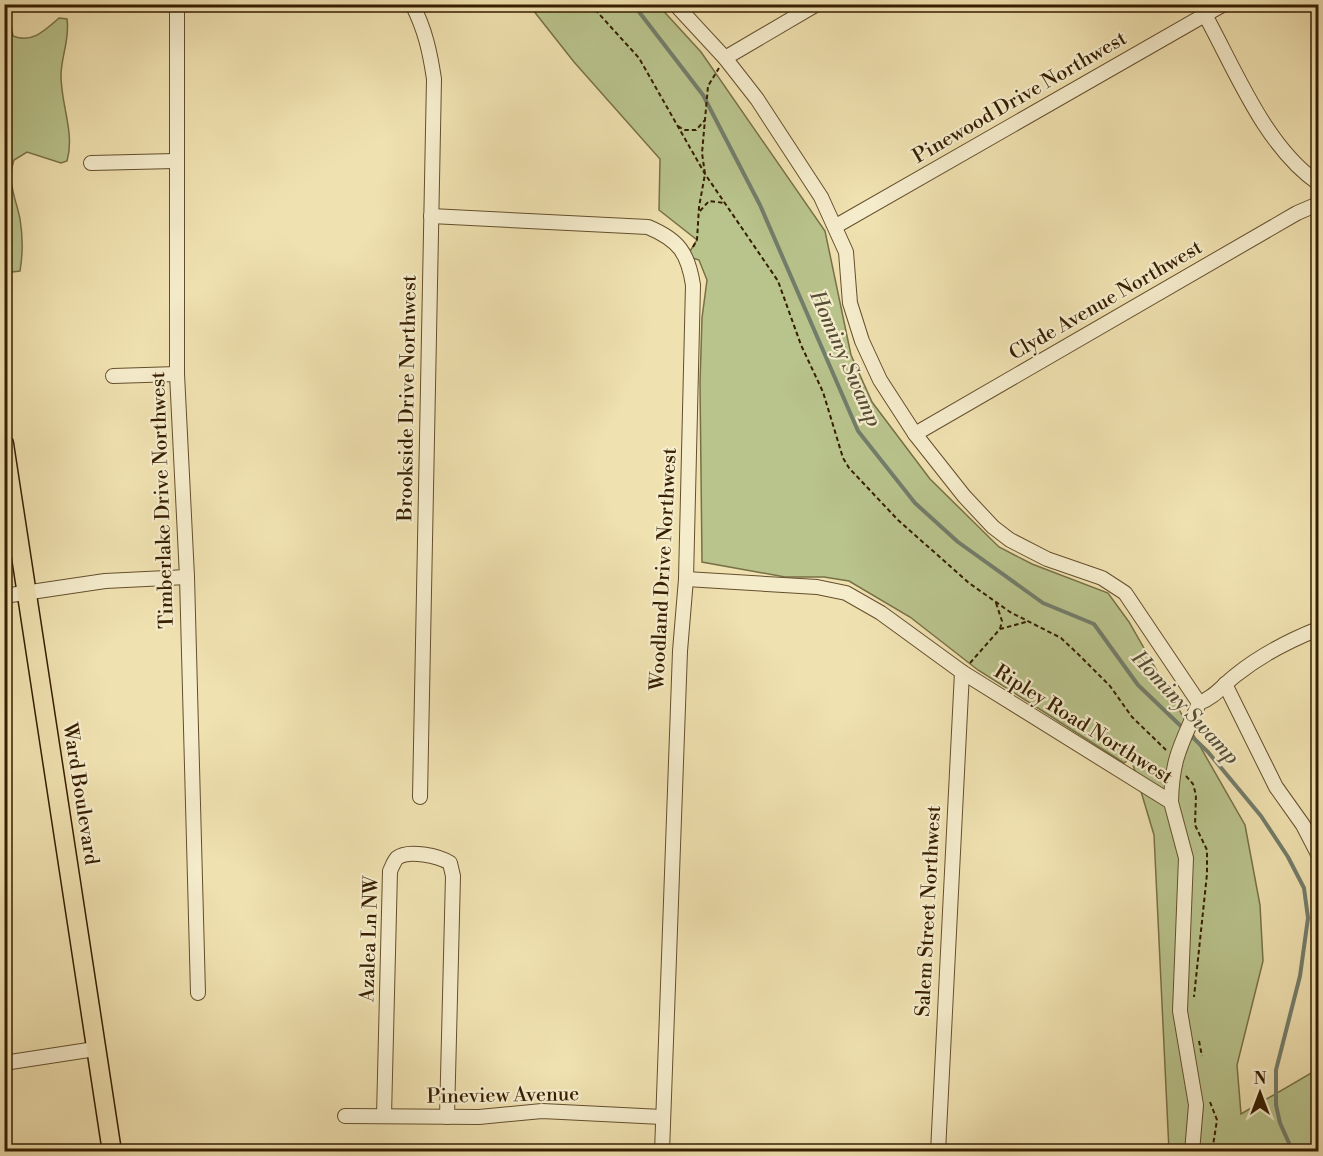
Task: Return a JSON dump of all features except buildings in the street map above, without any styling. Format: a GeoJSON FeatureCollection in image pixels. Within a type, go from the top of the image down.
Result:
{"type":"FeatureCollection","features":[{"type":"Feature","properties":{"kind":"main road","name":"Ward Boulevard"},"geometry":{"type":"LineString","coordinates":[[4,444],[112,1152]]}},
{"type":"Feature","properties":{"kind":"street","name":"Timberlake Drive Northwest"},"geometry":{"type":"LineString","coordinates":[[177,4],[175,162],[177,374],[187,577],[198,993]]}},
{"type":"Feature","properties":{"kind":"street","name":"Brookside Drive Northwest"},"geometry":{"type":"LineString","coordinates":[[412,4],[421,22],[429,48],[434,79],[420,797]]}},
{"type":"Feature","properties":{"kind":"street"},"geometry":{"type":"LineString","coordinates":[[675,4],[725,58],[790,147],[836,226],[846,252],[850,303],[862,341],[880,380],[915,434],[964,496],[993,527],[1010,540],[1047,559],[1102,578],[1125,593],[1199,703]]}},
{"type":"Feature","properties":{"kind":"street"},"geometry":{"type":"LineString","coordinates":[[725,58],[817,4]]}},
{"type":"Feature","properties":{"kind":"street","name":"Pinewood Drive Northwest"},"geometry":{"type":"LineString","coordinates":[[836,226],[1202,10],[1224,4]]}},
{"type":"Feature","properties":{"kind":"street"},"geometry":{"type":"LineString","coordinates":[[1202,10],[1271,135],[1294,162],[1318,183]]}},
{"type":"Feature","properties":{"kind":"street"},"geometry":{"type":"LineString","coordinates":[[91,163],[175,162]]}},
{"type":"Feature","properties":{"kind":"street","name":"Clyde Avenue Northwest"},"geometry":{"type":"LineString","coordinates":[[915,434],[1297,213],[1318,204]]}},
{"type":"Feature","properties":{"kind":"street"},"geometry":{"type":"LineString","coordinates":[[431,216],[648,227],[672,239],[687,256]]}},
{"type":"Feature","properties":{"kind":"street","name":"Woodland Drive Northwest"},"geometry":{"type":"LineString","coordinates":[[662,1152],[680,651],[686,579],[693,285],[687,256]]}},
{"type":"Feature","properties":{"kind":"street"},"geometry":{"type":"LineString","coordinates":[[113,376],[177,374]]}},
{"type":"Feature","properties":{"kind":"street"},"geometry":{"type":"LineString","coordinates":[[4,596],[27,595],[105,581],[187,577]]}},
{"type":"Feature","properties":{"kind":"street","name":"Ripley Road Northwest"},"geometry":{"type":"LineString","coordinates":[[686,579],[817,587],[846,593],[881,613],[962,672],[1171,802],[1186,858],[1180,1011],[1196,1098],[1197,1122],[1192,1152]]}},
{"type":"Feature","properties":{"kind":"street"},"geometry":{"type":"LineString","coordinates":[[1171,802],[1170,756],[1190,726],[1199,703],[1210,699],[1225,684],[1266,653],[1318,629]]}},
{"type":"Feature","properties":{"kind":"street","name":"Salem Street Northwest"},"geometry":{"type":"LineString","coordinates":[[938,1152],[962,672]]}},
{"type":"Feature","properties":{"kind":"street"},"geometry":{"type":"LineString","coordinates":[[1225,684],[1276,787],[1302,825],[1318,854]]}},
{"type":"Feature","properties":{"kind":"street","name":"Azalea Ln NW"},"geometry":{"type":"LineString","coordinates":[[384,1116],[390,871],[396,859],[404,855],[440,857],[450,863],[453,876],[447,1117]]}},
{"type":"Feature","properties":{"kind":"street"},"geometry":{"type":"LineString","coordinates":[[4,1063],[95,1049]]}},
{"type":"Feature","properties":{"kind":"street","name":"Pineview Avenue"},"geometry":{"type":"LineString","coordinates":[[345,1116],[447,1117],[542,1111],[662,1118]]}},
{"type":"Feature","properties":{"kind":"path"},"geometry":{"type":"LineString","coordinates":[[590,4],[608,28],[639,58],[705,174],[778,281],[801,345],[824,392],[843,458],[849,468],[912,532],[996,603],[1060,638],[1078,654],[1110,686],[1132,717],[1170,756],[1193,784],[1196,795],[1195,825],[1207,850],[1207,874],[1193,1008]]}},
{"type":"Feature","properties":{"kind":"path"},"geometry":{"type":"LineString","coordinates":[[687,256],[697,240],[698,214],[705,174],[702,153],[708,86],[725,58]]}},
{"type":"Feature","properties":{"kind":"path"},"geometry":{"type":"LineString","coordinates":[[677,126],[684,130],[696,130],[705,120]]}},
{"type":"Feature","properties":{"kind":"path"},"geometry":{"type":"LineString","coordinates":[[698,214],[709,201],[725,203]]}},
{"type":"Feature","properties":{"kind":"path"},"geometry":{"type":"LineString","coordinates":[[996,603],[1002,621],[1000,629]]}},
{"type":"Feature","properties":{"kind":"path"},"geometry":{"type":"LineString","coordinates":[[962,672],[1000,629],[1018,622],[1028,622]]}},
{"type":"Feature","properties":{"kind":"path"},"geometry":{"type":"LineString","coordinates":[[1197,1034],[1202,1059]]}},
{"type":"Feature","properties":{"kind":"path"},"geometry":{"type":"LineString","coordinates":[[1209,1101],[1217,1120],[1212,1152]]}},
{"type":"Feature","properties":{"kind":"green space"},"geometry":{"type":"Polygon","coordinates":[[[4,5],[7,5],[13,36],[20,38],[38,34],[59,18],[67,19],[61,76],[69,129],[69,150],[67,161],[61,163],[27,152],[14,160],[11,182],[20,219],[22,258],[20,271],[4,273],[4,5]]]}},
{"type":"Feature","properties":{"kind":"green space"},"geometry":{"type":"Polygon","coordinates":[[[529,5],[658,5],[701,52],[825,231],[851,355],[872,402],[930,479],[999,547],[1032,564],[1108,593],[1129,622],[1245,825],[1260,905],[1263,961],[1237,1065],[1241,1114],[1318,1069],[1318,1151],[1169,1151],[1154,835],[1131,758],[1124,763],[978,670],[910,617],[849,581],[824,577],[785,577],[702,562],[700,383],[702,318],[707,280],[699,260],[687,256],[697,240],[659,210],[660,159],[574,62],[529,5]]]}},
{"type":"Feature","properties":{"kind":"waterway","name":"Hominy Swamp"},"geometry":{"type":"LineString","coordinates":[[633,4],[703,95],[760,205],[858,431],[915,503],[958,542],[1043,603],[1094,624],[1138,685],[1208,752],[1261,816],[1288,857],[1304,888],[1308,918],[1300,976],[1276,1070],[1276,1105],[1280,1123],[1293,1152]]}}]}
